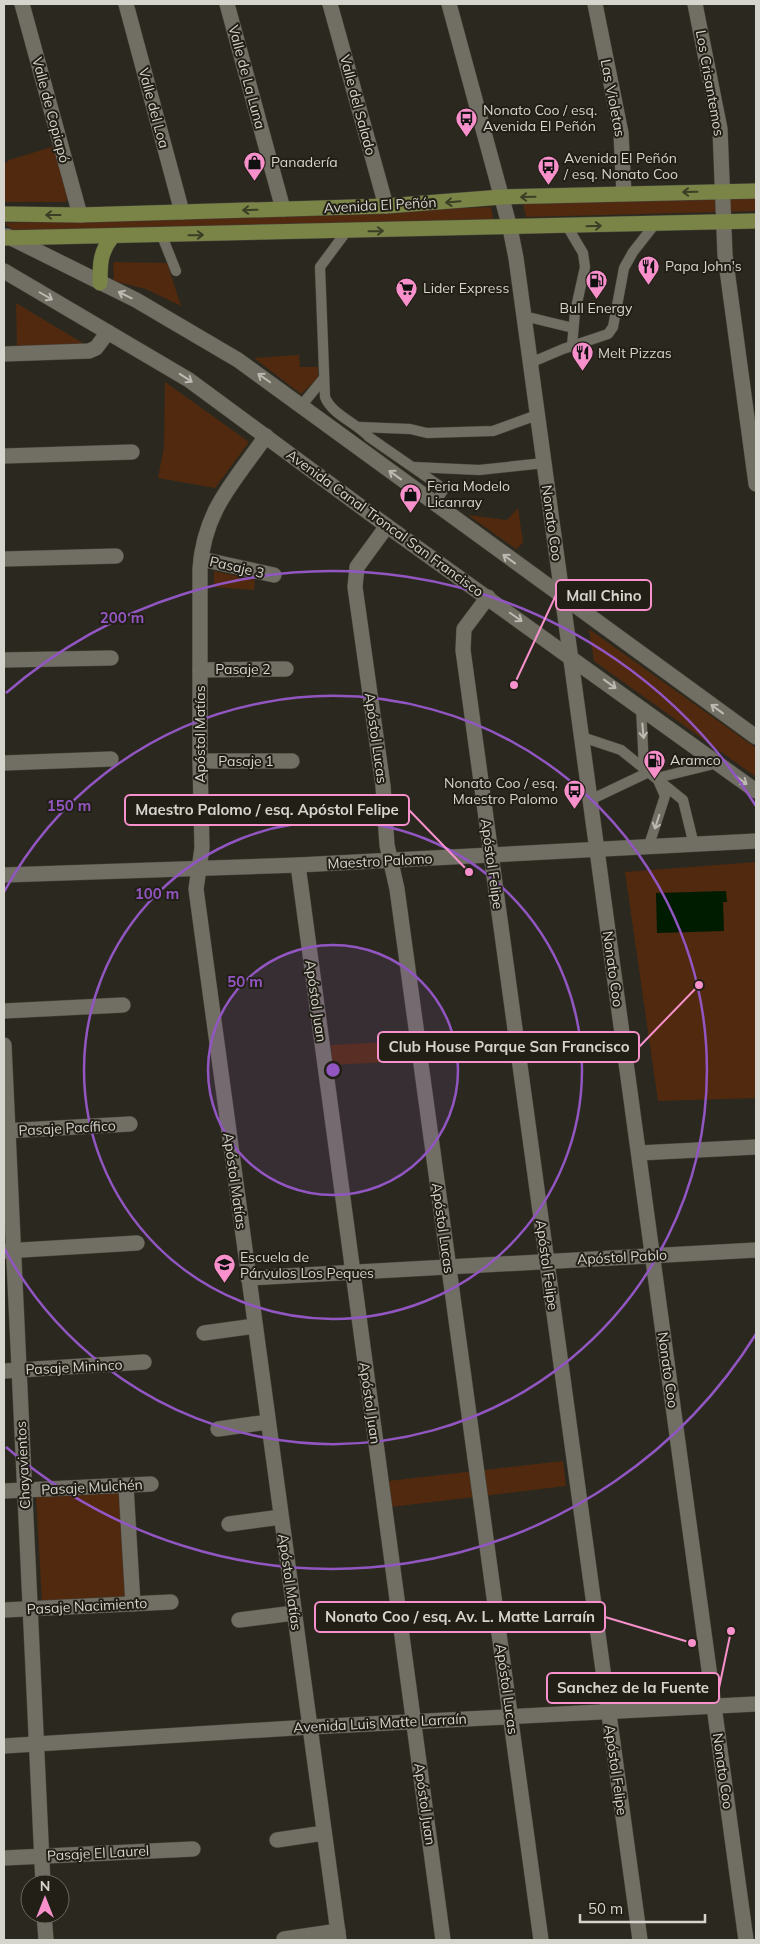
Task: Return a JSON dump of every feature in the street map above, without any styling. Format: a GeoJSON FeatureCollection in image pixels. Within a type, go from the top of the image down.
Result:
{"type":"FeatureCollection","features":[{"type":"Feature","properties":{"kind":"main road","name":"Avenida El Peñón"},"geometry":{"type":"LineString","coordinates":[[4,214],[80,216],[386,206],[502,197],[756,190]]}},
{"type":"Feature","properties":{"kind":"main road","name":"Avenida El Peñón"},"geometry":{"type":"LineString","coordinates":[[6,237],[162,236],[756,221]]}},
{"type":"Feature","properties":{"kind":"main road"},"geometry":{"type":"LineString","coordinates":[[100,283],[100,257],[105,245],[112,236]]}},
{"type":"Feature","properties":{"kind":"street","name":"Valle de Copiapó"},"geometry":{"type":"LineString","coordinates":[[22,4],[80,216]]}},
{"type":"Feature","properties":{"kind":"street","name":"Valle del Loa"},"geometry":{"type":"LineString","coordinates":[[126,4],[182,212]]}},
{"type":"Feature","properties":{"kind":"street","name":"Valle de La Luna"},"geometry":{"type":"LineString","coordinates":[[227,4],[283,209]]}},
{"type":"Feature","properties":{"kind":"street","name":"Valle del Salado"},"geometry":{"type":"LineString","coordinates":[[330,4],[386,206]]}},
{"type":"Feature","properties":{"kind":"street","name":"Nonato Coo"},"geometry":{"type":"LineString","coordinates":[[449,4],[510,228],[524,316],[746,1940]]}},
{"type":"Feature","properties":{"kind":"street","name":"Las Violetas"},"geometry":{"type":"LineString","coordinates":[[594,4],[621,133],[624,194]]}},
{"type":"Feature","properties":{"kind":"street","name":"Los Crisantemos"},"geometry":{"type":"LineString","coordinates":[[695,4],[720,129],[728,282],[756,484]]}},
{"type":"Feature","properties":{"kind":"street"},"geometry":{"type":"LineString","coordinates":[[6,237],[136,300],[205,339],[262,376],[563,598],[755,733]]}},
{"type":"Feature","properties":{"kind":"street","name":"Avenida Canal Troncal San Francisco"},"geometry":{"type":"LineString","coordinates":[[4,271],[189,380],[387,526],[756,791]]}},
{"type":"Feature","properties":{"kind":"street"},"geometry":{"type":"LineString","coordinates":[[4,354],[89,351],[96,348],[108,332]]}},
{"type":"Feature","properties":{"kind":"street","name":"Apóstol Matías"},"geometry":{"type":"LineString","coordinates":[[266,436],[215,508],[201,559],[200,761],[202,848],[196,897],[338,1936]]}},
{"type":"Feature","properties":{"kind":"street"},"geometry":{"type":"LineString","coordinates":[[4,456],[132,452]]}},
{"type":"Feature","properties":{"kind":"street","name":"Apóstol Lucas"},"geometry":{"type":"LineString","coordinates":[[387,526],[361,561],[354,580],[383,786],[387,845],[397,889],[542,1940]]}},
{"type":"Feature","properties":{"kind":"street"},"geometry":{"type":"LineString","coordinates":[[4,559],[116,556]]}},
{"type":"Feature","properties":{"kind":"street","name":"Pasaje 3"},"geometry":{"type":"LineString","coordinates":[[201,559],[274,576]]}},
{"type":"Feature","properties":{"kind":"street","name":"Apóstol Felipe"},"geometry":{"type":"LineString","coordinates":[[488,597],[468,623],[462,643],[640,1940]]}},
{"type":"Feature","properties":{"kind":"street"},"geometry":{"type":"LineString","coordinates":[[4,660],[111,658]]}},
{"type":"Feature","properties":{"kind":"street","name":"Pasaje 2"},"geometry":{"type":"LineString","coordinates":[[200,670],[286,669]]}},
{"type":"Feature","properties":{"kind":"street"},"geometry":{"type":"LineString","coordinates":[[4,763],[111,759]]}},
{"type":"Feature","properties":{"kind":"street","name":"Pasaje 1"},"geometry":{"type":"LineString","coordinates":[[200,761],[292,761]]}},
{"type":"Feature","properties":{"kind":"street","name":"Maestro Palomo"},"geometry":{"type":"LineString","coordinates":[[4,875],[390,861],[756,842]]}},
{"type":"Feature","properties":{"kind":"street","name":"Apóstol Juan"},"geometry":{"type":"LineString","coordinates":[[298,865],[443,1940]]}},
{"type":"Feature","properties":{"kind":"street"},"geometry":{"type":"LineString","coordinates":[[4,1011],[123,1005]]}},
{"type":"Feature","properties":{"kind":"street","name":"Chayavientos"},"geometry":{"type":"LineString","coordinates":[[4,1045],[11,1370],[25,1490],[43,1874]]}},
{"type":"Feature","properties":{"kind":"street","name":"Pasaje Pacífico"},"geometry":{"type":"LineString","coordinates":[[6,1131],[130,1124]]}},
{"type":"Feature","properties":{"kind":"street"},"geometry":{"type":"LineString","coordinates":[[639,1153],[756,1147]]}},
{"type":"Feature","properties":{"kind":"street"},"geometry":{"type":"LineString","coordinates":[[8,1251],[137,1243]]}},
{"type":"Feature","properties":{"kind":"street","name":"Apóstol Pablo"},"geometry":{"type":"LineString","coordinates":[[248,1278],[756,1250]]}},
{"type":"Feature","properties":{"kind":"street"},"geometry":{"type":"LineString","coordinates":[[204,1333],[255,1326]]}},
{"type":"Feature","properties":{"kind":"street","name":"Pasaje Mininco"},"geometry":{"type":"LineString","coordinates":[[11,1370],[144,1362]]}},
{"type":"Feature","properties":{"kind":"street"},"geometry":{"type":"LineString","coordinates":[[218,1429],[268,1422]]}},
{"type":"Feature","properties":{"kind":"street","name":"Pasaje Mulchén"},"geometry":{"type":"LineString","coordinates":[[4,1491],[151,1484]]}},
{"type":"Feature","properties":{"kind":"street"},"geometry":{"type":"LineString","coordinates":[[126,1486],[133,1604]]}},
{"type":"Feature","properties":{"kind":"street"},"geometry":{"type":"LineString","coordinates":[[229,1524],[281,1517]]}},
{"type":"Feature","properties":{"kind":"street","name":"Pasaje Nacimiento"},"geometry":{"type":"LineString","coordinates":[[4,1610],[171,1602]]}},
{"type":"Feature","properties":{"kind":"street"},"geometry":{"type":"LineString","coordinates":[[239,1620],[294,1613]]}},
{"type":"Feature","properties":{"kind":"street","name":"Avenida Luis Matte Larraín"},"geometry":{"type":"LineString","coordinates":[[4,1746],[414,1721],[756,1704]]}},
{"type":"Feature","properties":{"kind":"street"},"geometry":{"type":"LineString","coordinates":[[277,1840],[324,1833]]}},
{"type":"Feature","properties":{"kind":"street","name":"Pasaje El Laurel"},"geometry":{"type":"LineString","coordinates":[[4,1858],[193,1849]]}},
{"type":"Feature","properties":{"kind":"street"},"geometry":{"type":"LineString","coordinates":[[45,1924],[46,1940]]}},
{"type":"Feature","properties":{"kind":"street"},"geometry":{"type":"LineString","coordinates":[[284,1939],[338,1936]]}},
{"type":"Feature","properties":{"kind":"lane"},"geometry":{"type":"LineString","coordinates":[[530,363],[608,334],[613,327],[624,268],[633,252],[655,224]]}},
{"type":"Feature","properties":{"kind":"lane"},"geometry":{"type":"LineString","coordinates":[[567,226],[583,253],[585,267],[573,328],[572,346]]}},
{"type":"Feature","properties":{"kind":"lane"},"geometry":{"type":"LineString","coordinates":[[328,404],[324,378],[320,267],[346,232]]}},
{"type":"Feature","properties":{"kind":"lane"},"geometry":{"type":"LineString","coordinates":[[162,236],[176,270]]}},
{"type":"Feature","properties":{"kind":"lane"},"geometry":{"type":"LineString","coordinates":[[524,316],[573,328]]}},
{"type":"Feature","properties":{"kind":"lane"},"geometry":{"type":"LineString","coordinates":[[301,406],[324,378]]}},
{"type":"Feature","properties":{"kind":"lane"},"geometry":{"type":"LineString","coordinates":[[314,392],[360,427],[369,437],[444,489],[434,504]]}},
{"type":"Feature","properties":{"kind":"lane"},"geometry":{"type":"LineString","coordinates":[[360,427],[410,429],[427,433],[493,431],[537,415]]}},
{"type":"Feature","properties":{"kind":"lane"},"geometry":{"type":"LineString","coordinates":[[414,467],[499,469],[544,463]]}},
{"type":"Feature","properties":{"kind":"lane"},"geometry":{"type":"LineString","coordinates":[[641,707],[645,754],[650,773],[665,796],[648,848]]}},
{"type":"Feature","properties":{"kind":"lane"},"geometry":{"type":"LineString","coordinates":[[582,737],[622,750],[683,800],[694,845]]}},
{"type":"Feature","properties":{"kind":"lane"},"geometry":{"type":"LineString","coordinates":[[590,800],[633,779],[650,773],[673,775],[718,763]]}},
{"type":"Feature","properties":{"kind":"shaded area"},"geometry":{"type":"Polygon","coordinates":[[[55,146],[71,197],[65,202],[4,202],[4,165],[9,160],[55,146]]]}},
{"type":"Feature","properties":{"kind":"shaded area"},"geometry":{"type":"Polygon","coordinates":[[[756,198],[756,211],[526,217],[523,203],[756,198]]]}},
{"type":"Feature","properties":{"kind":"shaded area"},"geometry":{"type":"Polygon","coordinates":[[[491,207],[493,219],[13,230],[4,223],[491,207]]]}},
{"type":"Feature","properties":{"kind":"shaded area"},"geometry":{"type":"Polygon","coordinates":[[[113,262],[167,263],[181,306],[146,289],[114,281],[113,262]]]}},
{"type":"Feature","properties":{"kind":"shaded area"},"geometry":{"type":"Polygon","coordinates":[[[16,303],[86,345],[17,347],[16,303]]]}},
{"type":"Feature","properties":{"kind":"shaded area"},"geometry":{"type":"Polygon","coordinates":[[[299,355],[300,367],[318,367],[318,378],[301,394],[254,358],[299,355]]]}},
{"type":"Feature","properties":{"kind":"shaded area"},"geometry":{"type":"Polygon","coordinates":[[[165,382],[249,442],[215,488],[158,478],[164,447],[165,382]]]}},
{"type":"Feature","properties":{"kind":"shaded area"},"geometry":{"type":"Polygon","coordinates":[[[518,508],[523,543],[516,549],[468,515],[507,520],[518,508]]]}},
{"type":"Feature","properties":{"kind":"shaded area"},"geometry":{"type":"Polygon","coordinates":[[[214,571],[255,580],[254,590],[214,587],[214,571]]]}},
{"type":"Feature","properties":{"kind":"shaded area"},"geometry":{"type":"Polygon","coordinates":[[[589,629],[756,748],[756,777],[594,661],[589,629]]]}},
{"type":"Feature","properties":{"kind":"shaded area"},"geometry":{"type":"Polygon","coordinates":[[[756,862],[756,1098],[658,1101],[625,872],[756,862]]]}},
{"type":"Feature","properties":{"kind":"shaded area"},"geometry":{"type":"Polygon","coordinates":[[[726,891],[727,902],[723,902],[724,931],[657,933],[656,893],[726,891]]]}},
{"type":"Feature","properties":{"kind":"shaded area"},"geometry":{"type":"Polygon","coordinates":[[[503,1033],[506,1053],[431,1062],[428,1043],[503,1033]]]}},
{"type":"Feature","properties":{"kind":"shaded area"},"geometry":{"type":"Polygon","coordinates":[[[406,1041],[407,1061],[332,1065],[331,1045],[406,1041]]]}},
{"type":"Feature","properties":{"kind":"shaded area"},"geometry":{"type":"Polygon","coordinates":[[[563,1461],[566,1486],[391,1507],[388,1481],[563,1461]]]}},
{"type":"Feature","properties":{"kind":"shaded area"},"geometry":{"type":"Polygon","coordinates":[[[122,1492],[128,1597],[42,1602],[36,1497],[122,1492]]]}},
{"type":"Feature","properties":{"kind":"place","name":"Nonato Coo / esq. Avenida El Peñón"},"geometry":{"type":"Point","coordinates":[467,137]}},
{"type":"Feature","properties":{"kind":"place","name":"Panadería"},"geometry":{"type":"Point","coordinates":[255,181]}},
{"type":"Feature","properties":{"kind":"place","name":"Avenida El Peñón / esq. Nonato Coo"},"geometry":{"type":"Point","coordinates":[548,185]}},
{"type":"Feature","properties":{"kind":"place","name":"Papa John's"},"geometry":{"type":"Point","coordinates":[649,285]}},
{"type":"Feature","properties":{"kind":"place","name":"Bull Energy"},"geometry":{"type":"Point","coordinates":[596,299]}},
{"type":"Feature","properties":{"kind":"place","name":"Lider Express"},"geometry":{"type":"Point","coordinates":[407,307]}},
{"type":"Feature","properties":{"kind":"place","name":"Melt Pizzas"},"geometry":{"type":"Point","coordinates":[582,372]}},
{"type":"Feature","properties":{"kind":"place","name":"Feria Modelo Licanray"},"geometry":{"type":"Point","coordinates":[411,513]}},
{"type":"Feature","properties":{"kind":"place","name":"Mall Chino"},"geometry":{"type":"Point","coordinates":[514,685]}},
{"type":"Feature","properties":{"kind":"place","name":"Aramco"},"geometry":{"type":"Point","coordinates":[654,779]}},
{"type":"Feature","properties":{"kind":"place","name":"Nonato Coo / esq. Maestro Palomo"},"geometry":{"type":"Point","coordinates":[574,810]}},
{"type":"Feature","properties":{"kind":"place","name":"Maestro Palomo / esq. Apóstol Felipe"},"geometry":{"type":"Point","coordinates":[469,872]}},
{"type":"Feature","properties":{"kind":"place","name":"Club House Parque San Francisco"},"geometry":{"type":"Point","coordinates":[699,985]}},
{"type":"Feature","properties":{"kind":"place","name":"Escuela de Párvulos Los Peques"},"geometry":{"type":"Point","coordinates":[224,1284]}},
{"type":"Feature","properties":{"kind":"place","name":"Sanchez de la Fuente"},"geometry":{"type":"Point","coordinates":[731,1631]}},
{"type":"Feature","properties":{"kind":"place","name":"Nonato Coo / esq. Av. L. Matte Larraín"},"geometry":{"type":"Point","coordinates":[692,1643]}}]}
